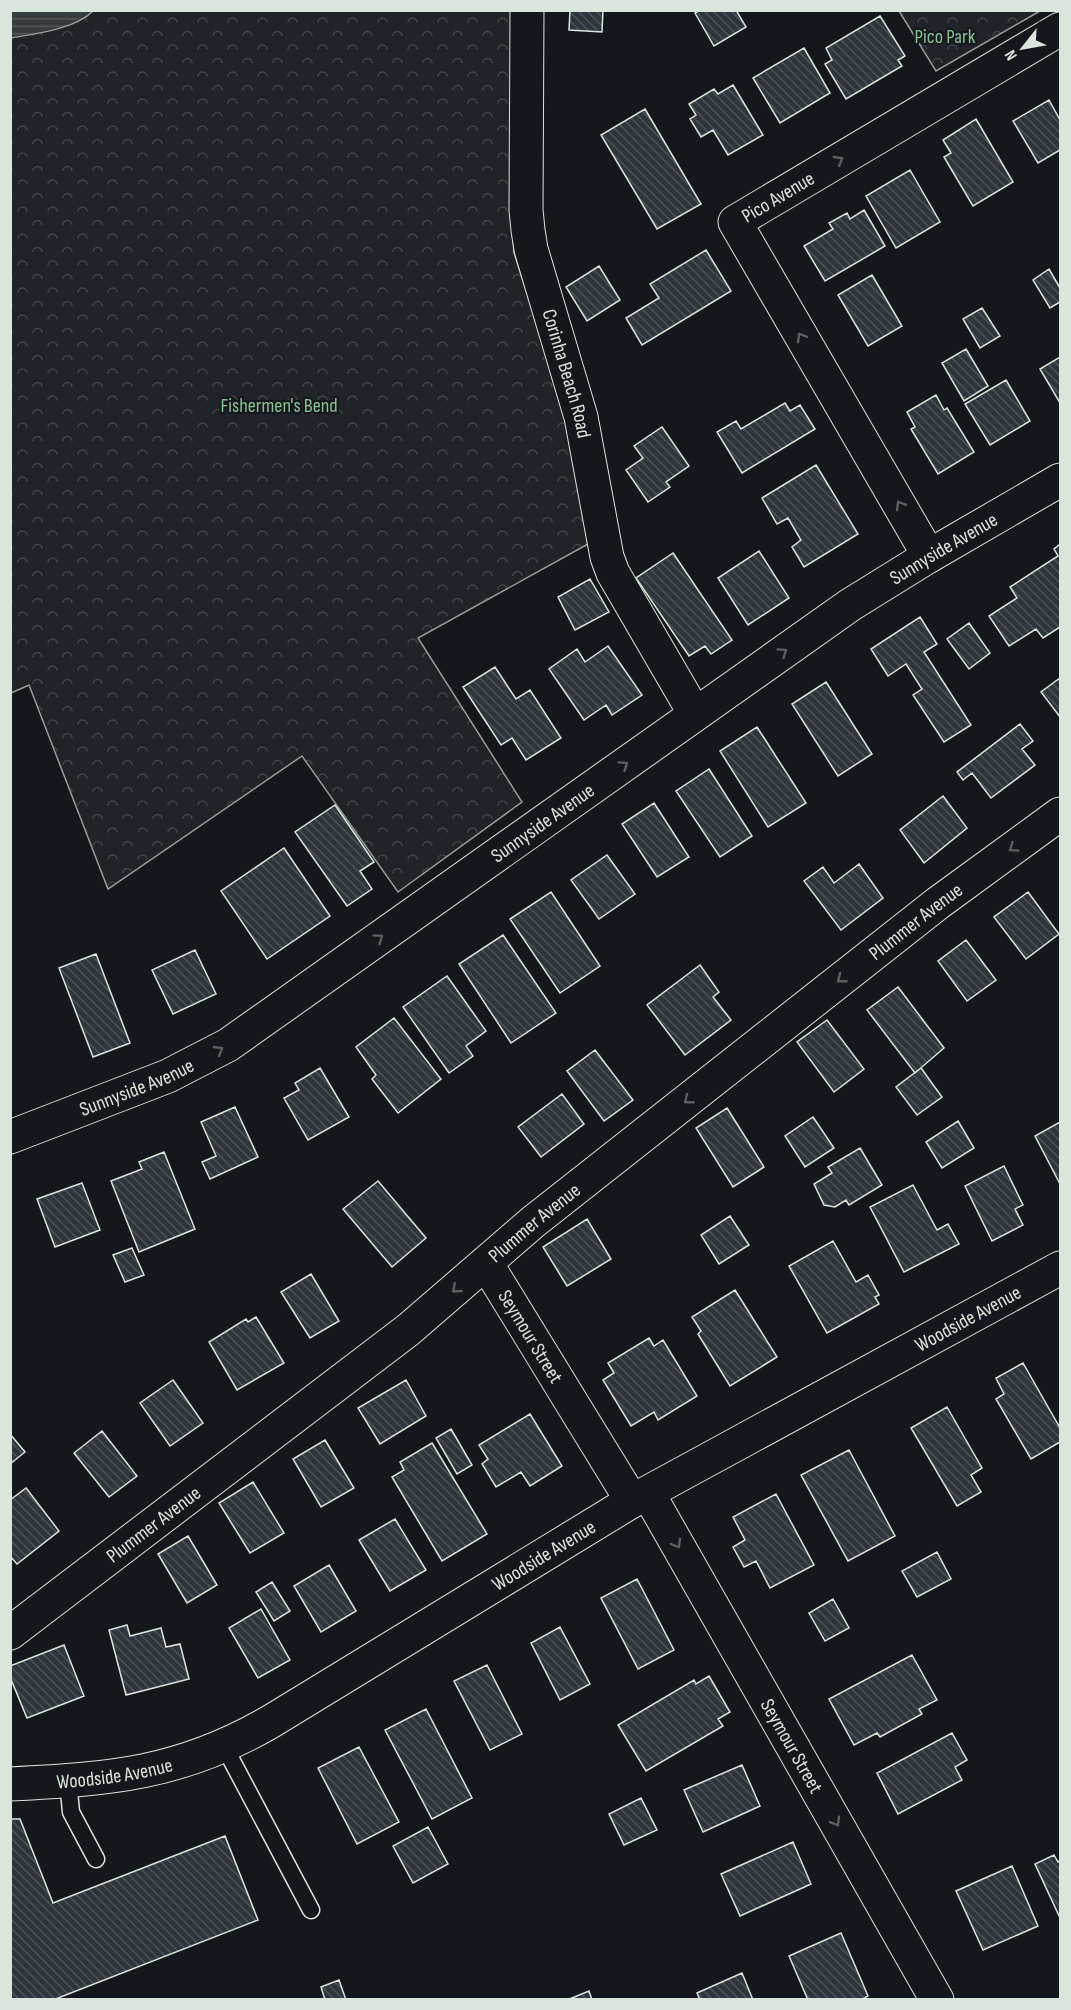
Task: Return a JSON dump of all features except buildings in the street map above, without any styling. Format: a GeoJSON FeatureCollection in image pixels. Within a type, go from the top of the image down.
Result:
{"type":"FeatureCollection","features":[{"type":"Feature","properties":{"kind":"street","name":"Corinha Beach Road"},"geometry":{"type":"LineString","coordinates":[[527,10],[526,210],[531,249],[578,403],[612,573],[695,714]]}},
{"type":"Feature","properties":{"kind":"street","name":"Pico Avenue"},"geometry":{"type":"LineString","coordinates":[[929,556],[735,222],[1060,28]]}},
{"type":"Feature","properties":{"kind":"street","name":"Sunnyside Avenue"},"geometry":{"type":"LineString","coordinates":[[10,1137],[168,1076],[228,1045],[850,605],[1060,480]]}},
{"type":"Feature","properties":{"kind":"street","name":"Plummer Avenue"},"geometry":{"type":"LineString","coordinates":[[10,1633],[408,1330],[533,1222],[928,910],[1060,814]]}},
{"type":"Feature","properties":{"kind":"street","name":"Seymour Street"},"geometry":{"type":"LineString","coordinates":[[486,1263],[640,1497],[937,2000]]}},
{"type":"Feature","properties":{"kind":"street","name":"Woodside Avenue"},"geometry":{"type":"LineString","coordinates":[[10,1784],[107,1778],[159,1769],[224,1746],[270,1722],[640,1497],[1060,1268]]}},
{"type":"Feature","properties":{"kind":"lane"},"geometry":{"type":"LineString","coordinates":[[224,1746],[311,1910]]}},
{"type":"Feature","properties":{"kind":"lane"},"geometry":{"type":"LineString","coordinates":[[68,1781],[71,1812],[96,1859]]}},
{"type":"Feature","properties":{"kind":"green space","name":"Fishermen's Bend"},"geometry":{"type":"Polygon","coordinates":[[[11,11],[514,11],[511,209],[514,253],[565,411],[588,544],[418,638],[522,802],[398,892],[302,756],[108,889],[29,685],[11,693],[11,11]]]}},
{"type":"Feature","properties":{"kind":"green space","name":"Pico Park"},"geometry":{"type":"Polygon","coordinates":[[[899,11],[1040,11],[936,71],[899,11]]]}},
{"type":"Feature","properties":{"kind":"shaded area"},"geometry":{"type":"Polygon","coordinates":[[[11,10],[93,11],[86,17],[66,26],[11,38],[11,10]]]}}]}
